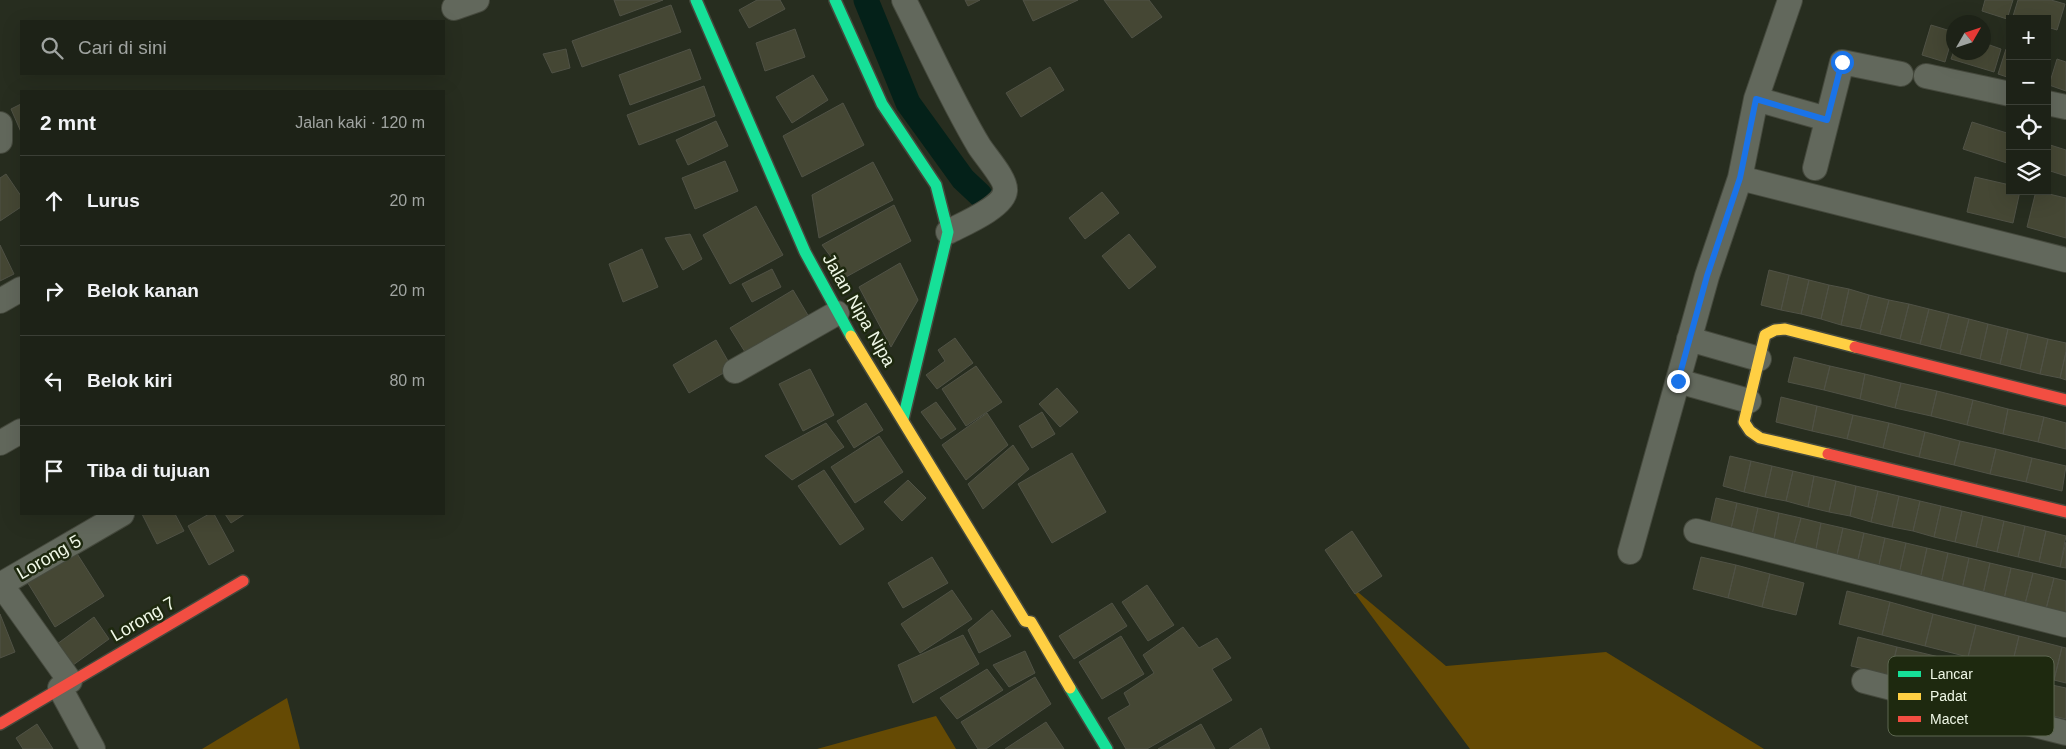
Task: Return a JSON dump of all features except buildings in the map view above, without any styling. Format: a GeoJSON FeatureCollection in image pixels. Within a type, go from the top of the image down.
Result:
{"type":"FeatureCollection","features":[{"type":"Feature","properties":{"kind":"street"},"geometry":{"type":"LineString","coordinates":[[454,8],[477,0]]}},
{"type":"Feature","properties":{"kind":"street","name":"Jalan Nipa Nipa"},"geometry":{"type":"LineString","coordinates":[[696,0],[787,213],[837,313],[1106,749]]}},
{"type":"Feature","properties":{"kind":"street"},"geometry":{"type":"LineString","coordinates":[[836,0],[882,104],[936,185],[948,232],[903,419]]}},
{"type":"Feature","properties":{"kind":"street"},"geometry":{"type":"LineString","coordinates":[[904,0],[975,140],[1005,183],[1006,193],[1001,201],[948,232]]}},
{"type":"Feature","properties":{"kind":"street"},"geometry":{"type":"LineString","coordinates":[[1630,552],[1707,276],[1740,178],[1756,99],[1790,0]]}},
{"type":"Feature","properties":{"kind":"street"},"geometry":{"type":"LineString","coordinates":[[1815,168],[1842,62],[1901,74]]}},
{"type":"Feature","properties":{"kind":"street"},"geometry":{"type":"LineString","coordinates":[[1926,76],[2006,93]]}},
{"type":"Feature","properties":{"kind":"street"},"geometry":{"type":"LineString","coordinates":[[1756,99],[1827,120]]}},
{"type":"Feature","properties":{"kind":"street"},"geometry":{"type":"LineString","coordinates":[[2051,104],[2066,107]]}},
{"type":"Feature","properties":{"kind":"street"},"geometry":{"type":"LineString","coordinates":[[0,124],[0,141]]}},
{"type":"Feature","properties":{"kind":"street"},"geometry":{"type":"LineString","coordinates":[[1740,178],[2066,260]]}},
{"type":"Feature","properties":{"kind":"street"},"geometry":{"type":"LineString","coordinates":[[0,301],[20,290]]}},
{"type":"Feature","properties":{"kind":"street"},"geometry":{"type":"LineString","coordinates":[[735,371],[837,313]]}},
{"type":"Feature","properties":{"kind":"street"},"geometry":{"type":"LineString","coordinates":[[2066,400],[1785,329],[1775,330],[1766,335],[1744,422],[1750,431],[1760,438],[2066,512]]}},
{"type":"Feature","properties":{"kind":"street"},"geometry":{"type":"LineString","coordinates":[[1689,339],[1760,359]]}},
{"type":"Feature","properties":{"kind":"street"},"geometry":{"type":"LineString","coordinates":[[1678,381],[1749,401]]}},
{"type":"Feature","properties":{"kind":"street"},"geometry":{"type":"LineString","coordinates":[[0,443],[20,432]]}},
{"type":"Feature","properties":{"kind":"street","name":"Lorong 5"},"geometry":{"type":"LineString","coordinates":[[0,584],[120,515]]}},
{"type":"Feature","properties":{"kind":"street"},"geometry":{"type":"LineString","coordinates":[[1696,531],[2066,625]]}},
{"type":"Feature","properties":{"kind":"street","name":"Lorong 7"},"geometry":{"type":"LineString","coordinates":[[0,724],[243,581]]}},
{"type":"Feature","properties":{"kind":"street"},"geometry":{"type":"LineString","coordinates":[[0,584],[65,685],[93,749]]}},
{"type":"Feature","properties":{"kind":"street"},"geometry":{"type":"LineString","coordinates":[[1864,681],[1888,687]]}},
{"type":"Feature","properties":{"kind":"shaded area"},"geometry":{"type":"Polygon","coordinates":[[[1347,583],[1446,666],[1606,652],[1764,749],[1470,749],[1347,583]]]}},
{"type":"Feature","properties":{"kind":"shaded area"},"geometry":{"type":"Polygon","coordinates":[[[287,698],[300,749],[202,749],[287,698]]]}},
{"type":"Feature","properties":{"kind":"shaded area"},"geometry":{"type":"Polygon","coordinates":[[[936,716],[956,749],[817,749],[936,716]]]}},
{"type":"Feature","properties":{"kind":"waterway"},"geometry":{"type":"LineString","coordinates":[[866,0],[908,103],[963,179],[980,195]]}},
{"type":"Feature","properties":{"kind":"traffic: fast"},"geometry":{"type":"LineString","coordinates":[[696,0],[805,252],[851,336]]}},
{"type":"Feature","properties":{"kind":"traffic: fast"},"geometry":{"type":"LineString","coordinates":[[835,0],[882,104],[936,185],[948,232],[903,419]]}},
{"type":"Feature","properties":{"kind":"traffic: fast"},"geometry":{"type":"LineString","coordinates":[[1070,688],[1107,749]]}},
{"type":"Feature","properties":{"kind":"traffic: slow"},"geometry":{"type":"LineString","coordinates":[[1828,454],[1760,438],[1750,431],[1744,422],[1765,335],[1775,330],[1785,329],[1855,347]]}},
{"type":"Feature","properties":{"kind":"traffic: slow"},"geometry":{"type":"LineString","coordinates":[[851,336],[1025,621],[1031,622],[1070,688]]}},
{"type":"Feature","properties":{"kind":"traffic: jam"},"geometry":{"type":"LineString","coordinates":[[1855,347],[2066,400]]}},
{"type":"Feature","properties":{"kind":"traffic: jam"},"geometry":{"type":"LineString","coordinates":[[1828,454],[2066,512]]}},
{"type":"Feature","properties":{"kind":"traffic: jam"},"geometry":{"type":"LineString","coordinates":[[0,724],[243,581]]}},
{"type":"Feature","properties":{"kind":"route"},"geometry":{"type":"LineString","coordinates":[[1678,381],[1707,276],[1740,178],[1756,99],[1827,120],[1842,62]]}}]}
